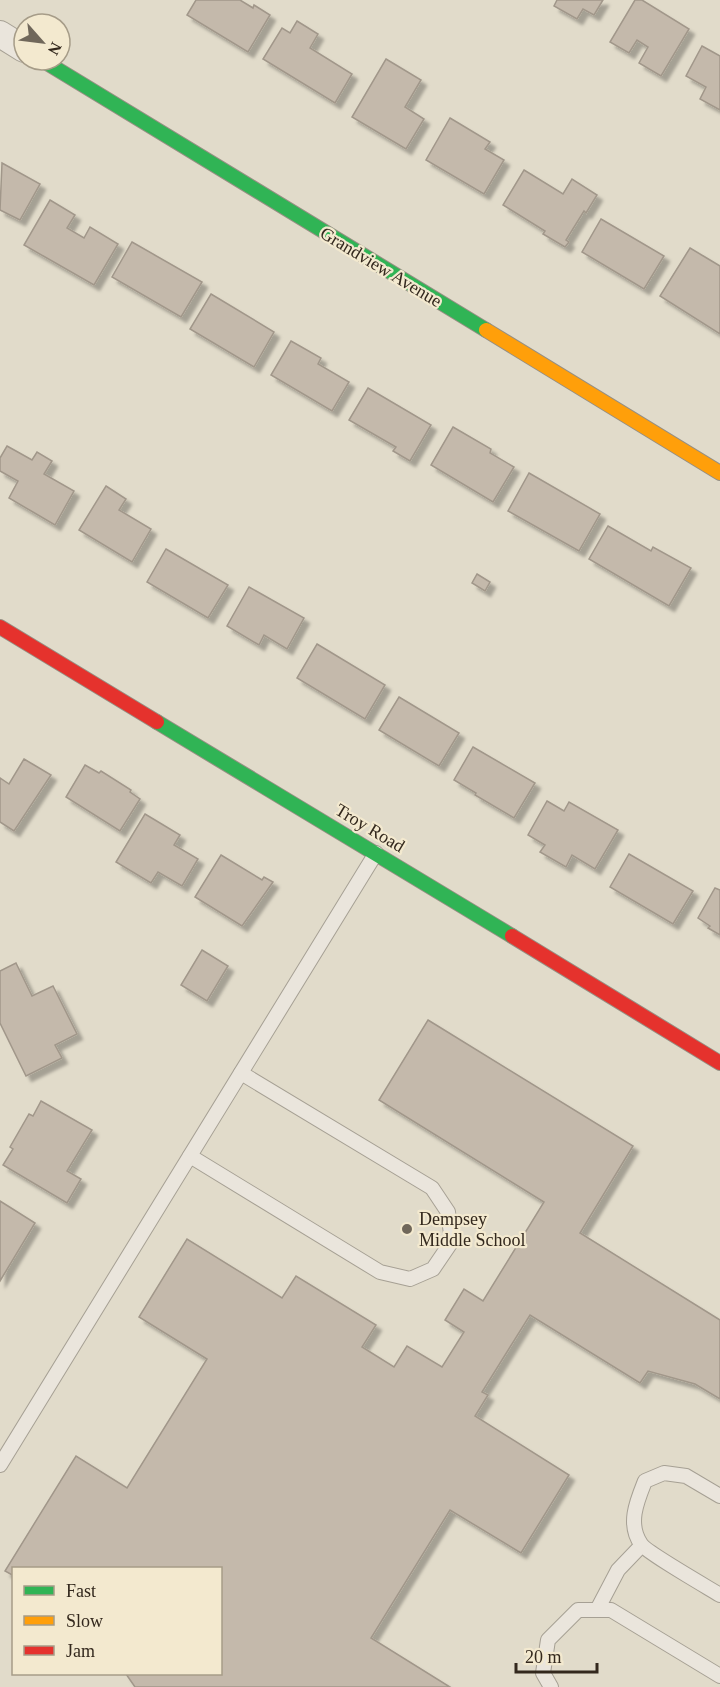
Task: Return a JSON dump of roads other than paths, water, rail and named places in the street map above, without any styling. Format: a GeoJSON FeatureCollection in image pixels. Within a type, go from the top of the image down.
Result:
{"type":"FeatureCollection","features":[{"type":"Feature","properties":{"kind":"street","name":"Grandview Avenue"},"geometry":{"type":"LineString","coordinates":[[62,72],[720,473]]}},
{"type":"Feature","properties":{"kind":"street","name":"Troy Road"},"geometry":{"type":"LineString","coordinates":[[0,627],[376,853],[720,1064]]}},
{"type":"Feature","properties":{"kind":"lane"},"geometry":{"type":"LineString","coordinates":[[0,1465],[376,853]]}},
{"type":"Feature","properties":{"kind":"lane"},"geometry":{"type":"LineString","coordinates":[[190,1156],[380,1272],[410,1279],[433,1269],[452,1241],[448,1212],[432,1188],[241,1073]]}},
{"type":"Feature","properties":{"kind":"lane"},"geometry":{"type":"LineString","coordinates":[[720,1496],[686,1476],[664,1473],[645,1481],[635,1504],[634,1526],[641,1546],[720,1595]]}},
{"type":"Feature","properties":{"kind":"lane"},"geometry":{"type":"LineString","coordinates":[[597,1610],[618,1570],[641,1546]]}},
{"type":"Feature","properties":{"kind":"lane"},"geometry":{"type":"LineString","coordinates":[[550,1687],[543,1673],[548,1640],[578,1610],[611,1610],[720,1676]]}},
{"type":"Feature","properties":{"kind":"place","name":"Dempsey Middle School"},"geometry":{"type":"Point","coordinates":[407,1229]}}]}
